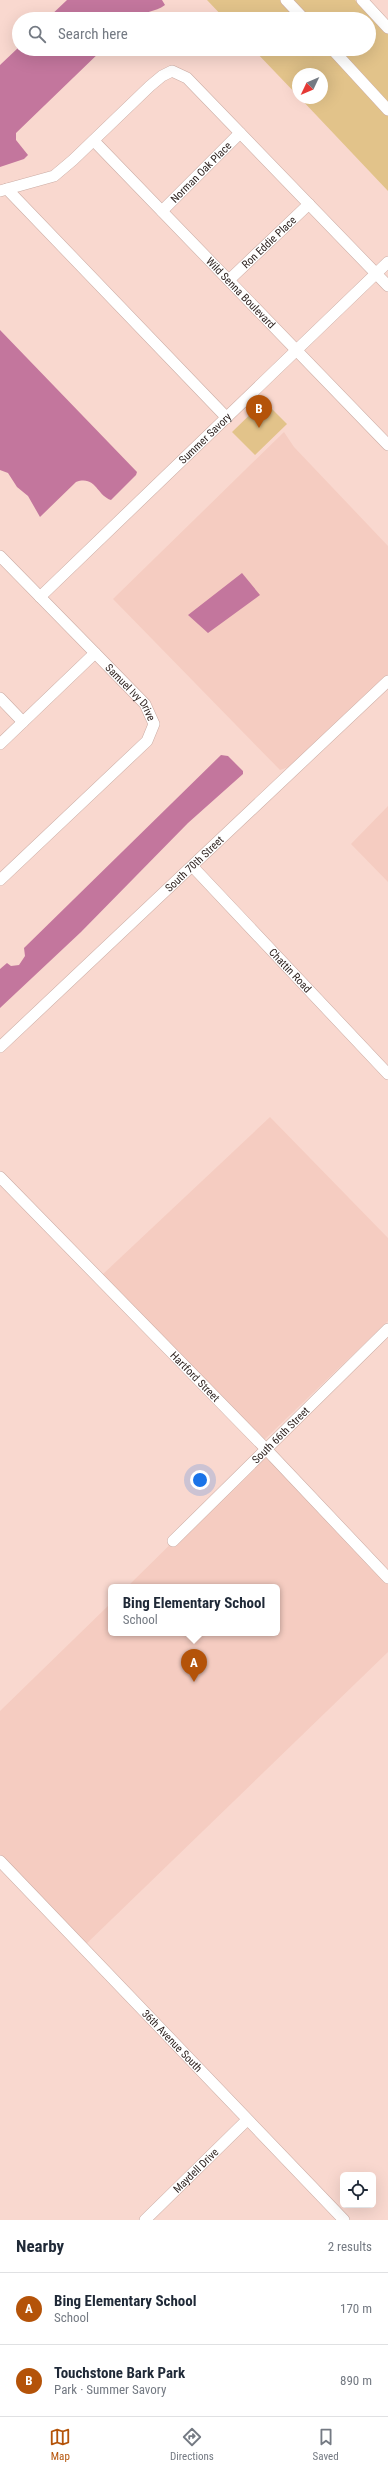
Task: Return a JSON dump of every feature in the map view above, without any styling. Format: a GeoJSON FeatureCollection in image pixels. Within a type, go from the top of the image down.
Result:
{"type":"FeatureCollection","features":[{"type":"Feature","properties":{"kind":"street"},"geometry":{"type":"LineString","coordinates":[[286,0],[297,12]]}},
{"type":"Feature","properties":{"kind":"street"},"geometry":{"type":"LineString","coordinates":[[362,0],[373,12]]}},
{"type":"Feature","properties":{"kind":"street"},"geometry":{"type":"LineString","coordinates":[[376,15],[388,28]]}},
{"type":"Feature","properties":{"kind":"street"},"geometry":{"type":"LineString","coordinates":[[338,56],[388,110]]}},
{"type":"Feature","properties":{"kind":"street"},"geometry":{"type":"LineString","coordinates":[[227,418],[4,190],[54,176],[150,86],[162,76],[172,71],[187,78],[388,286]]}},
{"type":"Feature","properties":{"kind":"street","name":"Norman Oak Place"},"geometry":{"type":"LineString","coordinates":[[162,212],[240,133]]}},
{"type":"Feature","properties":{"kind":"street","name":"Wild Senna Boulevard"},"geometry":{"type":"LineString","coordinates":[[94,140],[388,444]]}},
{"type":"Feature","properties":{"kind":"street","name":"Ron Eddie Place"},"geometry":{"type":"LineString","coordinates":[[229,280],[309,204]]}},
{"type":"Feature","properties":{"kind":"street","name":"Summer Savory"},"geometry":{"type":"LineString","coordinates":[[40,597],[388,262]]}},
{"type":"Feature","properties":{"kind":"street","name":"Samuel Ivy Drive"},"geometry":{"type":"LineString","coordinates":[[0,556],[145,704],[153,720],[152,732],[147,741],[0,880]]}},
{"type":"Feature","properties":{"kind":"street"},"geometry":{"type":"LineString","coordinates":[[0,744],[95,653]]}},
{"type":"Feature","properties":{"kind":"street","name":"South 70th Street"},"geometry":{"type":"LineString","coordinates":[[0,1047],[193,867],[388,681]]}},
{"type":"Feature","properties":{"kind":"street"},"geometry":{"type":"LineString","coordinates":[[0,698],[23,722]]}},
{"type":"Feature","properties":{"kind":"street","name":"Chattin Road"},"geometry":{"type":"LineString","coordinates":[[193,867],[388,1074]]}},
{"type":"Feature","properties":{"kind":"street","name":"Hartford Street"},"geometry":{"type":"LineString","coordinates":[[0,1177],[266,1448],[388,1578]]}},
{"type":"Feature","properties":{"kind":"street","name":"South 66th Street"},"geometry":{"type":"LineString","coordinates":[[173,1541],[266,1448],[388,1330]]}},
{"type":"Feature","properties":{"kind":"street","name":"36th Avenue South"},"geometry":{"type":"LineString","coordinates":[[0,1861],[344,2220]]}},
{"type":"Feature","properties":{"kind":"street","name":"Maydell Drive"},"geometry":{"type":"LineString","coordinates":[[145,2220],[247,2120]]}},
{"type":"Feature","properties":{"kind":"shaded area"},"geometry":{"type":"Polygon","coordinates":[[[67,0],[162,0],[165,5],[161,8],[148,12],[54,12],[67,0]]]}},
{"type":"Feature","properties":{"kind":"shaded area"},"geometry":{"type":"Polygon","coordinates":[[[207,0],[280,0],[291,12],[218,12],[207,0]]]}},
{"type":"Feature","properties":{"kind":"shaded area"},"geometry":{"type":"Polygon","coordinates":[[[292,0],[355,0],[367,12],[303,12],[292,0]]]}},
{"type":"Feature","properties":{"kind":"shaded area"},"geometry":{"type":"Polygon","coordinates":[[[376,22],[388,34],[388,103],[344,56],[376,56],[376,22]]]}},
{"type":"Feature","properties":{"kind":"shaded area"},"geometry":{"type":"Polygon","coordinates":[[[12,54],[12,56],[96,56],[16,133],[16,140],[28,155],[24,159],[0,167],[0,65],[12,54]]]}},
{"type":"Feature","properties":{"kind":"shaded area"},"geometry":{"type":"Polygon","coordinates":[[[260,56],[332,56],[388,116],[388,191],[306,104],[328,104],[328,68],[292,68],[292,90],[260,56]]]}},
{"type":"Feature","properties":{"kind":"shaded area"},"geometry":{"type":"Polygon","coordinates":[[[0,330],[137,472],[136,475],[111,500],[102,495],[96,487],[88,481],[76,482],[40,517],[28,496],[17,487],[8,473],[0,470],[0,330]]]}},
{"type":"Feature","properties":{"kind":"shaded area"},"geometry":{"type":"Polygon","coordinates":[[[264,401],[287,424],[255,455],[232,432],[264,401]]]}},
{"type":"Feature","properties":{"kind":"shaded area"},"geometry":{"type":"Polygon","coordinates":[[[284,432],[294,447],[388,546],[388,675],[292,766],[280,770],[113,599],[284,432]]]}},
{"type":"Feature","properties":{"kind":"shaded area"},"geometry":{"type":"Polygon","coordinates":[[[242,573],[260,595],[208,633],[188,615],[242,573]]]}},
{"type":"Feature","properties":{"kind":"shaded area"},"geometry":{"type":"Polygon","coordinates":[[[221,755],[228,756],[243,771],[243,774],[188,823],[81,932],[0,1008],[0,969],[7,963],[11,966],[19,965],[25,956],[24,948],[221,755]]]}},
{"type":"Feature","properties":{"kind":"shaded area"},"geometry":{"type":"Polygon","coordinates":[[[388,806],[388,882],[351,844],[388,806]]]}},
{"type":"Feature","properties":{"kind":"shaded area"},"geometry":{"type":"Polygon","coordinates":[[[270,1117],[388,1238],[388,1321],[264,1440],[102,1275],[270,1117]]]}},
{"type":"Feature","properties":{"kind":"shaded area"},"geometry":{"type":"Polygon","coordinates":[[[266,1450],[388,1579],[388,1652],[82,1948],[0,1863],[0,1711],[108,1606],[108,1636],[280,1636],[280,1584],[130,1584],[266,1450]]]}},
{"type":"Feature","properties":{"kind":"place","name":"Touchstone Bark Park"},"geometry":{"type":"Point","coordinates":[259,428]}},
{"type":"Feature","properties":{"kind":"place","name":"Bing Elementary School"},"geometry":{"type":"Point","coordinates":[194,1682]}}]}
